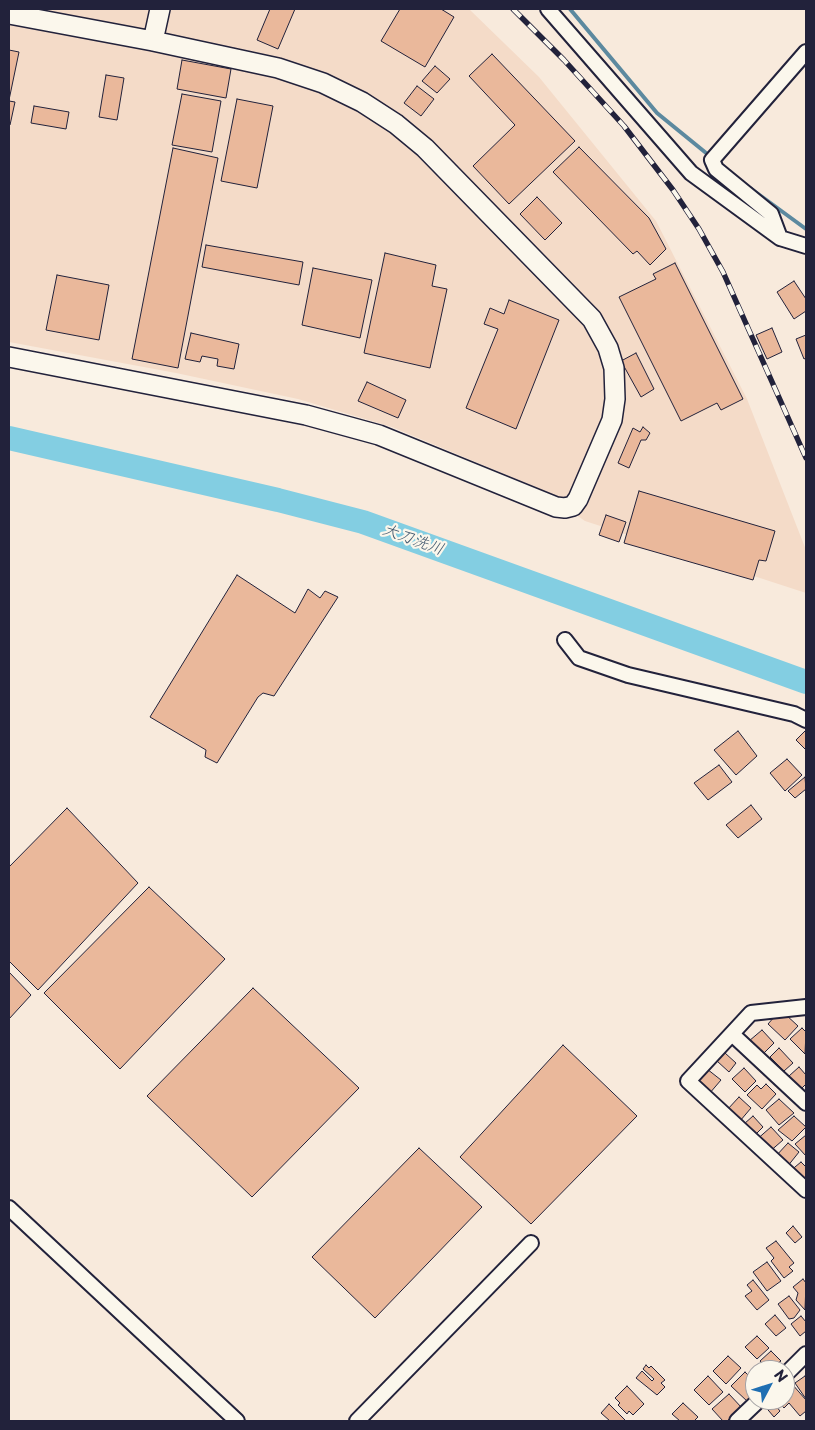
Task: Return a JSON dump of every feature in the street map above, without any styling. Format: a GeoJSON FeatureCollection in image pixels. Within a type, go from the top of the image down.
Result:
{"type":"FeatureCollection","features":[{"type":"Feature","properties":{"kind":"street"},"geometry":{"type":"LineString","coordinates":[[153,41],[160,9]]}},
{"type":"Feature","properties":{"kind":"street"},"geometry":{"type":"LineString","coordinates":[[548,9],[691,173],[780,238],[806,246]]}},
{"type":"Feature","properties":{"kind":"street"},"geometry":{"type":"LineString","coordinates":[[9,14],[153,41],[278,68],[324,84],[362,102],[396,124],[424,148],[592,319],[608,348],[614,368],[615,399],[612,420],[578,499],[574,506],[565,508],[556,507],[379,435],[306,415],[9,357]]}},
{"type":"Feature","properties":{"kind":"street"},"geometry":{"type":"LineString","coordinates":[[780,238],[771,214],[716,168],[712,160],[806,52]]}},
{"type":"Feature","properties":{"kind":"street"},"geometry":{"type":"LineString","coordinates":[[565,640],[579,658],[628,675],[794,714],[806,720]]}},
{"type":"Feature","properties":{"kind":"street"},"geometry":{"type":"LineString","coordinates":[[806,1007],[751,1013],[688,1081],[806,1190]]}},
{"type":"Feature","properties":{"kind":"street"},"geometry":{"type":"LineString","coordinates":[[732,1034],[806,1103]]}},
{"type":"Feature","properties":{"kind":"street"},"geometry":{"type":"LineString","coordinates":[[9,1208],[236,1421]]}},
{"type":"Feature","properties":{"kind":"street"},"geometry":{"type":"LineString","coordinates":[[357,1421],[531,1243]]}},
{"type":"Feature","properties":{"kind":"street"},"geometry":{"type":"LineString","coordinates":[[795,1365],[806,1354]]}},
{"type":"Feature","properties":{"kind":"street"},"geometry":{"type":"LineString","coordinates":[[737,1421],[749,1410]]}},
{"type":"Feature","properties":{"kind":"shaded area"},"geometry":{"type":"Polygon","coordinates":[[[9,9],[469,9],[539,77],[656,221],[747,399],[806,550],[806,593],[585,521],[538,488],[392,427],[298,399],[176,373],[9,342],[9,9]]]}},
{"type":"Feature","properties":{"kind":"building"},"geometry":{"type":"Polygon","coordinates":[[[270,9],[295,9],[278,49],[257,40],[270,9]]]}},
{"type":"Feature","properties":{"kind":"building"},"geometry":{"type":"Polygon","coordinates":[[[400,9],[441,9],[454,17],[425,67],[381,41],[400,9]]]}},
{"type":"Feature","properties":{"kind":"building"},"geometry":{"type":"Polygon","coordinates":[[[9,50],[19,52],[9,100],[9,50]]]}},
{"type":"Feature","properties":{"kind":"building"},"geometry":{"type":"Polygon","coordinates":[[[492,54],[575,141],[509,204],[473,166],[515,125],[469,76],[492,54]]]}},
{"type":"Feature","properties":{"kind":"building"},"geometry":{"type":"Polygon","coordinates":[[[182,60],[231,69],[226,98],[177,89],[182,60]]]}},
{"type":"Feature","properties":{"kind":"building"},"geometry":{"type":"Polygon","coordinates":[[[435,66],[450,79],[437,93],[422,81],[435,66]]]}},
{"type":"Feature","properties":{"kind":"building"},"geometry":{"type":"Polygon","coordinates":[[[106,75],[124,78],[117,120],[99,117],[106,75]]]}},
{"type":"Feature","properties":{"kind":"building"},"geometry":{"type":"Polygon","coordinates":[[[417,86],[434,99],[421,116],[404,103],[417,86]]]}},
{"type":"Feature","properties":{"kind":"building"},"geometry":{"type":"Polygon","coordinates":[[[182,94],[221,101],[212,152],[172,145],[182,94]]]}},
{"type":"Feature","properties":{"kind":"building"},"geometry":{"type":"Polygon","coordinates":[[[237,99],[273,106],[257,188],[221,181],[237,99]]]}},
{"type":"Feature","properties":{"kind":"building"},"geometry":{"type":"Polygon","coordinates":[[[9,101],[15,102],[10,125],[9,125],[9,101]]]}},
{"type":"Feature","properties":{"kind":"building"},"geometry":{"type":"Polygon","coordinates":[[[34,106],[69,112],[66,129],[31,123],[34,106]]]}},
{"type":"Feature","properties":{"kind":"building"},"geometry":{"type":"Polygon","coordinates":[[[579,147],[649,218],[666,249],[650,265],[637,251],[633,254],[553,172],[579,147]]]}},
{"type":"Feature","properties":{"kind":"building"},"geometry":{"type":"Polygon","coordinates":[[[173,148],[218,158],[178,368],[132,359],[173,148]]]}},
{"type":"Feature","properties":{"kind":"building"},"geometry":{"type":"Polygon","coordinates":[[[537,197],[562,223],[545,240],[520,214],[537,197]]]}},
{"type":"Feature","properties":{"kind":"building"},"geometry":{"type":"Polygon","coordinates":[[[206,245],[303,262],[299,285],[202,267],[206,245]]]}},
{"type":"Feature","properties":{"kind":"building"},"geometry":{"type":"Polygon","coordinates":[[[385,253],[436,265],[432,286],[447,289],[430,368],[364,353],[385,253]]]}},
{"type":"Feature","properties":{"kind":"building"},"geometry":{"type":"Polygon","coordinates":[[[675,263],[743,399],[721,410],[717,403],[681,421],[619,297],[656,279],[653,274],[675,263]]]}},
{"type":"Feature","properties":{"kind":"building"},"geometry":{"type":"Polygon","coordinates":[[[313,268],[372,280],[360,338],[302,325],[313,268]]]}},
{"type":"Feature","properties":{"kind":"building"},"geometry":{"type":"Polygon","coordinates":[[[57,275],[109,285],[99,340],[46,330],[57,275]]]}},
{"type":"Feature","properties":{"kind":"building"},"geometry":{"type":"Polygon","coordinates":[[[794,281],[806,299],[806,311],[794,319],[777,292],[794,281]]]}},
{"type":"Feature","properties":{"kind":"building"},"geometry":{"type":"Polygon","coordinates":[[[509,300],[559,320],[516,429],[466,408],[498,329],[484,324],[490,308],[504,314],[509,300]]]}},
{"type":"Feature","properties":{"kind":"building"},"geometry":{"type":"Polygon","coordinates":[[[772,328],[782,352],[767,359],[756,335],[772,328]]]}},
{"type":"Feature","properties":{"kind":"building"},"geometry":{"type":"Polygon","coordinates":[[[191,333],[239,344],[234,369],[217,366],[218,359],[202,356],[200,362],[185,359],[191,333]]]}},
{"type":"Feature","properties":{"kind":"building"},"geometry":{"type":"Polygon","coordinates":[[[806,335],[806,358],[804,359],[796,339],[806,335]]]}},
{"type":"Feature","properties":{"kind":"building"},"geometry":{"type":"Polygon","coordinates":[[[636,353],[654,389],[641,397],[621,361],[636,353]]]}},
{"type":"Feature","properties":{"kind":"building"},"geometry":{"type":"Polygon","coordinates":[[[367,382],[406,400],[398,418],[358,401],[367,382]]]}},
{"type":"Feature","properties":{"kind":"building"},"geometry":{"type":"Polygon","coordinates":[[[643,427],[650,433],[646,440],[641,440],[629,468],[618,463],[633,428],[640,432],[643,427]]]}},
{"type":"Feature","properties":{"kind":"building"},"geometry":{"type":"Polygon","coordinates":[[[639,491],[775,531],[766,561],[759,560],[753,580],[624,543],[639,491]]]}},
{"type":"Feature","properties":{"kind":"building"},"geometry":{"type":"Polygon","coordinates":[[[606,515],[626,522],[619,542],[599,535],[606,515]]]}},
{"type":"Feature","properties":{"kind":"building"},"geometry":{"type":"Polygon","coordinates":[[[237,575],[295,613],[308,589],[320,598],[325,591],[338,597],[274,696],[263,693],[258,697],[217,763],[205,757],[206,750],[150,717],[237,575]]]}},
{"type":"Feature","properties":{"kind":"building"},"geometry":{"type":"Polygon","coordinates":[[[806,730],[806,750],[796,740],[806,730]]]}},
{"type":"Feature","properties":{"kind":"building"},"geometry":{"type":"Polygon","coordinates":[[[738,731],[757,756],[736,775],[714,750],[738,731]]]}},
{"type":"Feature","properties":{"kind":"building"},"geometry":{"type":"Polygon","coordinates":[[[787,759],[802,775],[785,791],[770,773],[787,759]]]}},
{"type":"Feature","properties":{"kind":"building"},"geometry":{"type":"Polygon","coordinates":[[[719,765],[732,782],[708,800],[694,783],[719,765]]]}},
{"type":"Feature","properties":{"kind":"building"},"geometry":{"type":"Polygon","coordinates":[[[805,777],[806,789],[795,798],[788,791],[805,777]]]}},
{"type":"Feature","properties":{"kind":"building"},"geometry":{"type":"Polygon","coordinates":[[[751,805],[762,819],[738,838],[726,825],[751,805]]]}},
{"type":"Feature","properties":{"kind":"building"},"geometry":{"type":"Polygon","coordinates":[[[67,808],[138,883],[38,990],[9,961],[9,867],[67,808]]]}},
{"type":"Feature","properties":{"kind":"building"},"geometry":{"type":"Polygon","coordinates":[[[149,887],[225,959],[120,1069],[44,993],[149,887]]]}},
{"type":"Feature","properties":{"kind":"building"},"geometry":{"type":"Polygon","coordinates":[[[9,972],[31,995],[9,1019],[9,972]]]}},
{"type":"Feature","properties":{"kind":"building"},"geometry":{"type":"Polygon","coordinates":[[[253,988],[359,1088],[252,1197],[147,1096],[253,988]]]}},
{"type":"Feature","properties":{"kind":"building"},"geometry":{"type":"Polygon","coordinates":[[[785,1014],[798,1026],[785,1040],[768,1024],[775,1016],[785,1014]]]}},
{"type":"Feature","properties":{"kind":"building"},"geometry":{"type":"Polygon","coordinates":[[[802,1028],[806,1032],[805,1054],[790,1039],[802,1028]]]}},
{"type":"Feature","properties":{"kind":"building"},"geometry":{"type":"Polygon","coordinates":[[[762,1030],[774,1043],[762,1055],[749,1041],[762,1030]]]}},
{"type":"Feature","properties":{"kind":"building"},"geometry":{"type":"Polygon","coordinates":[[[563,1045],[637,1116],[531,1224],[460,1157],[563,1045]]]}},
{"type":"Feature","properties":{"kind":"building"},"geometry":{"type":"Polygon","coordinates":[[[779,1048],[793,1063],[784,1071],[770,1057],[779,1048]]]}},
{"type":"Feature","properties":{"kind":"building"},"geometry":{"type":"Polygon","coordinates":[[[725,1053],[736,1063],[729,1072],[717,1061],[725,1053]]]}},
{"type":"Feature","properties":{"kind":"building"},"geometry":{"type":"Polygon","coordinates":[[[799,1067],[806,1075],[806,1084],[801,1089],[789,1076],[799,1067]]]}},
{"type":"Feature","properties":{"kind":"building"},"geometry":{"type":"Polygon","coordinates":[[[744,1068],[756,1081],[745,1092],[732,1079],[744,1068]]]}},
{"type":"Feature","properties":{"kind":"building"},"geometry":{"type":"Polygon","coordinates":[[[707,1069],[721,1080],[709,1094],[696,1083],[707,1069]]]}},
{"type":"Feature","properties":{"kind":"building"},"geometry":{"type":"Polygon","coordinates":[[[766,1084],[776,1094],[762,1109],[747,1095],[757,1085],[761,1089],[766,1084]]]}},
{"type":"Feature","properties":{"kind":"building"},"geometry":{"type":"Polygon","coordinates":[[[739,1097],[751,1108],[740,1121],[727,1110],[739,1097]]]}},
{"type":"Feature","properties":{"kind":"building"},"geometry":{"type":"Polygon","coordinates":[[[779,1099],[794,1113],[779,1125],[766,1110],[779,1099]]]}},
{"type":"Feature","properties":{"kind":"building"},"geometry":{"type":"Polygon","coordinates":[[[753,1116],[763,1127],[755,1135],[744,1124],[753,1116]]]}},
{"type":"Feature","properties":{"kind":"building"},"geometry":{"type":"Polygon","coordinates":[[[794,1116],[806,1127],[792,1141],[778,1130],[794,1116]]]}},
{"type":"Feature","properties":{"kind":"building"},"geometry":{"type":"Polygon","coordinates":[[[771,1127],[783,1140],[768,1153],[755,1141],[771,1127]]]}},
{"type":"Feature","properties":{"kind":"building"},"geometry":{"type":"Polygon","coordinates":[[[806,1135],[806,1156],[795,1144],[806,1135]]]}},
{"type":"Feature","properties":{"kind":"building"},"geometry":{"type":"Polygon","coordinates":[[[788,1143],[799,1152],[787,1167],[775,1157],[788,1143]]]}},
{"type":"Feature","properties":{"kind":"building"},"geometry":{"type":"Polygon","coordinates":[[[419,1148],[482,1207],[375,1318],[312,1257],[419,1148]]]}},
{"type":"Feature","properties":{"kind":"building"},"geometry":{"type":"Polygon","coordinates":[[[801,1162],[806,1167],[806,1180],[802,1184],[789,1172],[801,1162]]]}},
{"type":"Feature","properties":{"kind":"building"},"geometry":{"type":"Polygon","coordinates":[[[793,1226],[802,1237],[795,1243],[786,1233],[793,1226]]]}},
{"type":"Feature","properties":{"kind":"building"},"geometry":{"type":"Polygon","coordinates":[[[776,1241],[794,1263],[789,1267],[793,1271],[784,1278],[771,1261],[774,1258],[766,1248],[776,1241]]]}},
{"type":"Feature","properties":{"kind":"building"},"geometry":{"type":"Polygon","coordinates":[[[767,1262],[781,1281],[767,1291],[753,1272],[767,1262]]]}},
{"type":"Feature","properties":{"kind":"building"},"geometry":{"type":"Polygon","coordinates":[[[803,1279],[806,1283],[805,1310],[796,1300],[798,1293],[793,1287],[803,1279]]]}},
{"type":"Feature","properties":{"kind":"building"},"geometry":{"type":"Polygon","coordinates":[[[753,1280],[769,1300],[757,1310],[745,1296],[752,1291],[747,1285],[753,1280]]]}},
{"type":"Feature","properties":{"kind":"building"},"geometry":{"type":"Polygon","coordinates":[[[789,1296],[800,1310],[794,1318],[789,1319],[778,1304],[789,1296]]]}},
{"type":"Feature","properties":{"kind":"building"},"geometry":{"type":"Polygon","coordinates":[[[775,1315],[786,1328],[776,1336],[765,1324],[775,1315]]]}},
{"type":"Feature","properties":{"kind":"building"},"geometry":{"type":"Polygon","coordinates":[[[801,1316],[806,1322],[806,1331],[800,1336],[791,1324],[801,1316]]]}},
{"type":"Feature","properties":{"kind":"building"},"geometry":{"type":"Polygon","coordinates":[[[757,1336],[769,1348],[757,1359],[745,1347],[757,1336]]]}},
{"type":"Feature","properties":{"kind":"building"},"geometry":{"type":"Polygon","coordinates":[[[771,1351],[780,1360],[761,1360],[771,1351]]]}},
{"type":"Feature","properties":{"kind":"building"},"geometry":{"type":"Polygon","coordinates":[[[728,1356],[741,1368],[726,1384],[713,1371],[728,1356]]]}},
{"type":"Feature","properties":{"kind":"building"},"geometry":{"type":"Polygon","coordinates":[[[646,1365],[649,1368],[651,1366],[665,1380],[661,1383],[665,1387],[657,1395],[636,1378],[642,1371],[652,1381],[654,1379],[643,1369],[646,1365]]]}},
{"type":"Feature","properties":{"kind":"building"},"geometry":{"type":"Polygon","coordinates":[[[745,1372],[745,1399],[731,1386],[745,1372]]]}},
{"type":"Feature","properties":{"kind":"building"},"geometry":{"type":"Polygon","coordinates":[[[708,1376],[723,1392],[709,1405],[694,1390],[708,1376]]]}},
{"type":"Feature","properties":{"kind":"building"},"geometry":{"type":"Polygon","coordinates":[[[805,1376],[806,1399],[795,1383],[805,1376]]]}},
{"type":"Feature","properties":{"kind":"building"},"geometry":{"type":"Polygon","coordinates":[[[627,1386],[644,1404],[633,1415],[629,1411],[627,1414],[618,1405],[620,1403],[615,1398],[627,1386]]]}},
{"type":"Feature","properties":{"kind":"building"},"geometry":{"type":"Polygon","coordinates":[[[795,1387],[806,1400],[806,1411],[800,1416],[795,1410],[795,1387]]]}},
{"type":"Feature","properties":{"kind":"building"},"geometry":{"type":"Polygon","coordinates":[[[729,1394],[742,1408],[727,1421],[723,1421],[712,1409],[729,1394]]]}},
{"type":"Feature","properties":{"kind":"building"},"geometry":{"type":"Polygon","coordinates":[[[683,1403],[698,1417],[694,1421],[680,1421],[672,1414],[683,1403]]]}},
{"type":"Feature","properties":{"kind":"building"},"geometry":{"type":"Polygon","coordinates":[[[609,1404],[626,1421],[610,1421],[601,1413],[609,1404]]]}},
{"type":"Feature","properties":{"kind":"building"},"geometry":{"type":"Polygon","coordinates":[[[768,1410],[779,1410],[774,1417],[768,1410]]]}},
{"type":"Feature","properties":{"kind":"waterway"},"geometry":{"type":"LineString","coordinates":[[570,9],[657,113],[711,157]]}},
{"type":"Feature","properties":{"kind":"waterway"},"geometry":{"type":"LineString","coordinates":[[750,188],[806,229]]}},
{"type":"Feature","properties":{"kind":"waterway","name":"大刀洗川"},"geometry":{"type":"LineString","coordinates":[[9,438],[278,500],[363,522],[806,682]]}},
{"type":"Feature","properties":{"kind":"railway"},"geometry":{"type":"LineString","coordinates":[[513,9],[564,60],[624,126],[673,190],[699,229],[723,272],[806,458]]}}]}
